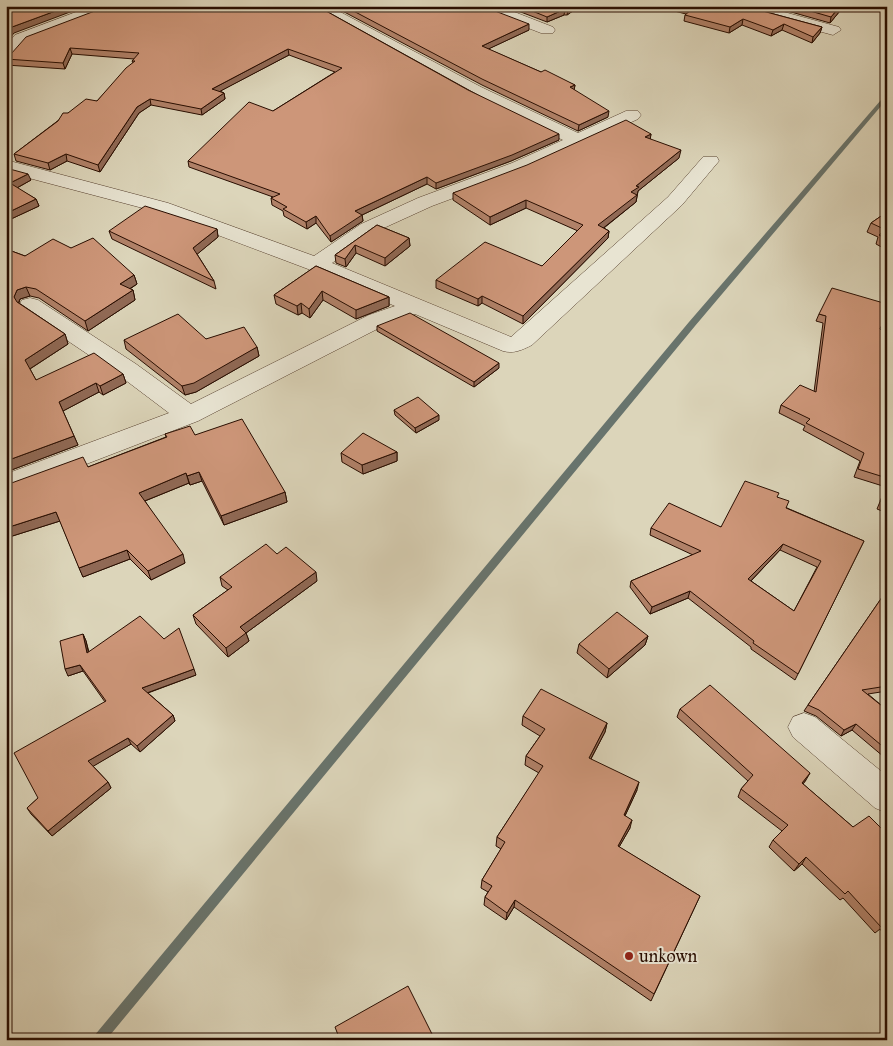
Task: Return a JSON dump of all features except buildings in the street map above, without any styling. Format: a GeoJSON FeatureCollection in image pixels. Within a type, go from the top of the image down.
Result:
{"type":"FeatureCollection","features":[{"type":"Feature","properties":{"kind":"street"},"geometry":{"type":"LineString","coordinates":[[6,56],[21,38],[107,6]]}},
{"type":"Feature","properties":{"kind":"street"},"geometry":{"type":"LineString","coordinates":[[317,6],[475,91],[578,140]]}},
{"type":"Feature","properties":{"kind":"street"},"geometry":{"type":"LineString","coordinates":[[484,6],[548,30]]}},
{"type":"Feature","properties":{"kind":"street"},"geometry":{"type":"LineString","coordinates":[[743,6],[833,30]]}},
{"type":"Feature","properties":{"kind":"street"},"geometry":{"type":"LineString","coordinates":[[316,264],[368,228],[425,202],[518,167],[632,116]]}},
{"type":"Feature","properties":{"kind":"street"},"geometry":{"type":"LineString","coordinates":[[6,166],[161,207],[316,264],[511,346],[524,340],[675,201],[710,161]]}},
{"type":"Feature","properties":{"kind":"street"},"geometry":{"type":"LineString","coordinates":[[30,305],[128,370],[189,415]]}},
{"type":"Feature","properties":{"kind":"street"},"geometry":{"type":"LineString","coordinates":[[6,484],[189,415],[377,320],[416,306]]}},
{"type":"Feature","properties":{"kind":"street"},"geometry":{"type":"LineString","coordinates":[[804,727],[887,797]]}},
{"type":"Feature","properties":{"kind":"waterway"},"geometry":{"type":"LineString","coordinates":[[98,1040],[692,324],[887,95]]}},
{"type":"Feature","properties":{"kind":"place","name":"unkown"},"geometry":{"type":"Point","coordinates":[629,956]}}]}
